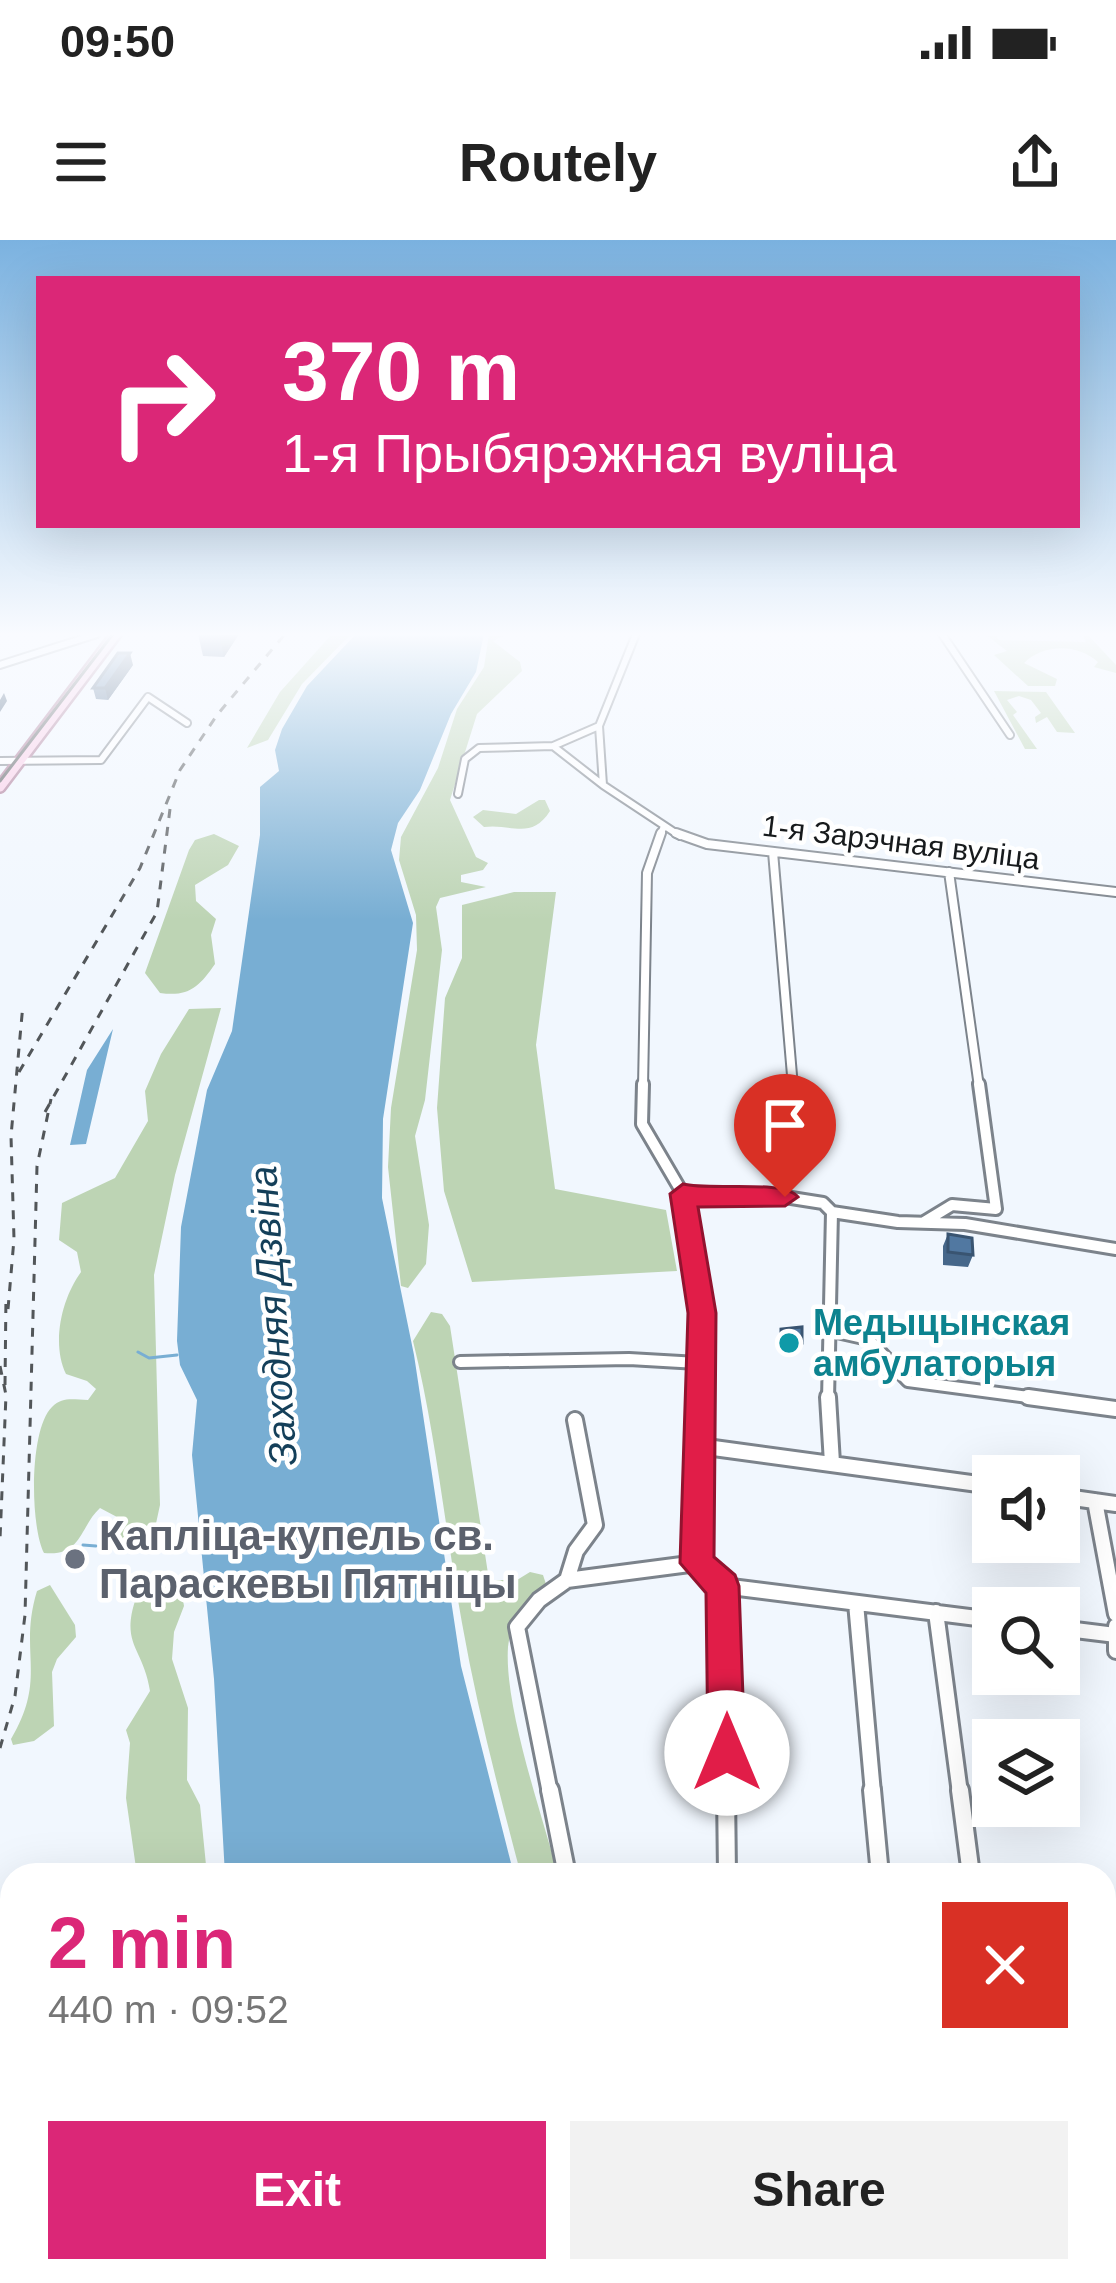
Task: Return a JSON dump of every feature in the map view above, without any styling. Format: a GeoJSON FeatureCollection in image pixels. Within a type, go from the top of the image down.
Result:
{"type":"FeatureCollection","features":[{"type":"Feature","properties":{"kind":"main road"},"geometry":{"type":"LineString","coordinates":[[0,772],[35,729]]}},
{"type":"Feature","properties":{"kind":"main road"},"geometry":{"type":"LineString","coordinates":[[0,787],[9,761]]}},
{"type":"Feature","properties":{"kind":"street"},"geometry":{"type":"LineString","coordinates":[[9,761],[100,760],[123,729]]}},
{"type":"Feature","properties":{"kind":"street"},"geometry":{"type":"LineString","coordinates":[[458,794],[465,759],[475,748],[553,746],[591,729]]}},
{"type":"Feature","properties":{"kind":"street"},"geometry":{"type":"LineString","coordinates":[[599,729],[603,785]]}},
{"type":"Feature","properties":{"kind":"street"},"geometry":{"type":"LineString","coordinates":[[1006,729],[1010,735]]}},
{"type":"Feature","properties":{"kind":"street","name":"1-я Зарэчная вуліца"},"geometry":{"type":"LineString","coordinates":[[553,746],[682,837]]}},
{"type":"Feature","properties":{"kind":"street"},"geometry":{"type":"LineString","coordinates":[[664,826],[647,873],[642,1124],[683,1194],[702,1313],[697,1563]]}},
{"type":"Feature","properties":{"kind":"street","name":"1-я Зарэчная вуліца"},"geometry":{"type":"LineString","coordinates":[[660,840],[682,837],[1116,892]]}},
{"type":"Feature","properties":{"kind":"street"},"geometry":{"type":"LineString","coordinates":[[773,852],[794,1096]]}},
{"type":"Feature","properties":{"kind":"street"},"geometry":{"type":"LineString","coordinates":[[924,1223],[952,1205],[996,1209],[949,872]]}},
{"type":"Feature","properties":{"kind":"street"},"geometry":{"type":"LineString","coordinates":[[683,1194],[705,1199],[785,1197],[823,1203],[832,1212],[965,1224],[1116,1249]]}},
{"type":"Feature","properties":{"kind":"street"},"geometry":{"type":"LineString","coordinates":[[832,1212],[828,1330],[832,1463]]}},
{"type":"Feature","properties":{"kind":"street"},"geometry":{"type":"LineString","coordinates":[[828,1330],[868,1339],[908,1381],[1116,1409]]}},
{"type":"Feature","properties":{"kind":"street"},"geometry":{"type":"LineString","coordinates":[[460,1362],[698,1363]]}},
{"type":"Feature","properties":{"kind":"street"},"geometry":{"type":"LineString","coordinates":[[566,1580],[576,1551],[595,1525],[575,1420]]}},
{"type":"Feature","properties":{"kind":"street"},"geometry":{"type":"LineString","coordinates":[[699,1446],[972,1483]]}},
{"type":"Feature","properties":{"kind":"street"},"geometry":{"type":"LineString","coordinates":[[1080,1499],[1116,1504]]}},
{"type":"Feature","properties":{"kind":"street"},"geometry":{"type":"LineString","coordinates":[[1095,1501],[1116,1614]]}},
{"type":"Feature","properties":{"kind":"street"},"geometry":{"type":"LineString","coordinates":[[564,1863],[517,1627],[538,1600],[566,1580],[697,1563],[723,1586],[972,1617]]}},
{"type":"Feature","properties":{"kind":"street"},"geometry":{"type":"LineString","coordinates":[[723,1586],[727,1863]]}},
{"type":"Feature","properties":{"kind":"street"},"geometry":{"type":"LineString","coordinates":[[856,1603],[879,1863]]}},
{"type":"Feature","properties":{"kind":"street"},"geometry":{"type":"LineString","coordinates":[[936,1612],[969,1863]]}},
{"type":"Feature","properties":{"kind":"street"},"geometry":{"type":"LineString","coordinates":[[1080,1630],[1115,1632],[1116,1651]]}},
{"type":"Feature","properties":{"kind":"green space"},"geometry":{"type":"Polygon","coordinates":[[[258,729],[274,729],[268,740],[247,748],[258,729]]]}},
{"type":"Feature","properties":{"kind":"green space"},"geometry":{"type":"Polygon","coordinates":[[[450,729],[472,729],[450,800],[476,857],[488,863],[483,870],[461,875],[461,882],[486,887],[440,898],[436,907],[442,950],[425,1100],[415,1136],[429,1225],[426,1264],[408,1288],[401,1286],[388,1167],[391,1108],[417,950],[416,915],[399,860],[401,837],[438,768],[450,729]]]}},
{"type":"Feature","properties":{"kind":"green space"},"geometry":{"type":"Polygon","coordinates":[[[1014,729],[1023,729],[1037,749],[1025,749],[1014,729]]]}},
{"type":"Feature","properties":{"kind":"green space"},"geometry":{"type":"Polygon","coordinates":[[[545,800],[550,811],[528,828],[484,827],[473,817],[483,810],[516,814],[545,800]]]}},
{"type":"Feature","properties":{"kind":"green space"},"geometry":{"type":"Polygon","coordinates":[[[214,834],[239,846],[228,865],[195,885],[196,901],[216,919],[211,935],[215,964],[192,989],[160,993],[145,973],[189,850],[195,840],[214,834]]]}},
{"type":"Feature","properties":{"kind":"green space"},"geometry":{"type":"Polygon","coordinates":[[[514,892],[556,892],[536,1045],[555,1189],[666,1210],[677,1271],[472,1282],[444,1191],[437,1108],[445,998],[462,958],[462,905],[514,892]]]}},
{"type":"Feature","properties":{"kind":"green space"},"geometry":{"type":"Polygon","coordinates":[[[221,1008],[175,1175],[154,1275],[160,1505],[152,1542],[125,1554],[108,1544],[117,1517],[100,1508],[73,1545],[44,1553],[34,1501],[44,1418],[56,1404],[88,1400],[96,1389],[66,1374],[59,1349],[61,1321],[81,1272],[77,1252],[59,1240],[62,1203],[115,1178],[148,1121],[145,1091],[161,1054],[189,1009],[221,1008]]]}},
{"type":"Feature","properties":{"kind":"green space"},"geometry":{"type":"Polygon","coordinates":[[[431,1312],[442,1314],[450,1326],[489,1580],[517,1580],[530,1572],[543,1575],[546,1584],[513,1629],[508,1672],[518,1729],[555,1863],[518,1863],[481,1718],[413,1341],[431,1312]]]}},
{"type":"Feature","properties":{"kind":"green space"},"geometry":{"type":"Polygon","coordinates":[[[50,1585],[75,1625],[76,1637],[52,1672],[54,1726],[34,1741],[13,1745],[11,1739],[28,1698],[37,1591],[50,1585]]]}},
{"type":"Feature","properties":{"kind":"green space"},"geometry":{"type":"Polygon","coordinates":[[[161,1585],[182,1594],[184,1606],[174,1632],[172,1659],[188,1708],[187,1780],[200,1805],[206,1863],[135,1863],[126,1798],[130,1743],[126,1730],[150,1691],[130,1626],[136,1598],[161,1585]]]}},
{"type":"Feature","properties":{"kind":"water","name":"Заходняя Дзвіна"},"geometry":{"type":"Polygon","coordinates":[[[282,729],[445,729],[420,790],[398,823],[391,850],[413,923],[383,1119],[382,1198],[414,1355],[461,1666],[511,1863],[224,1863],[214,1679],[192,1455],[197,1400],[180,1365],[177,1341],[181,1227],[207,1090],[232,1031],[260,835],[260,787],[279,771],[275,750],[282,729]]]}},
{"type":"Feature","properties":{"kind":"water"},"geometry":{"type":"Polygon","coordinates":[[[113,1029],[86,1144],[70,1145],[87,1070],[113,1029]]]}},
{"type":"Feature","properties":{"kind":"building"},"geometry":{"type":"Polygon","coordinates":[[[948,1234],[972,1238],[973,1255],[948,1252],[948,1234]]]}},
{"type":"Feature","properties":{"kind":"building"},"geometry":{"type":"Polygon","coordinates":[[[802,1327],[802,1343],[781,1342],[781,1329],[802,1327]]]}},
{"type":"Feature","properties":{"kind":"building"},"geometry":{"type":"Polygon","coordinates":[[[80,1549],[79,1560],[65,1561],[66,1551],[80,1549]]]}},
{"type":"Feature","properties":{"kind":"waterway"},"geometry":{"type":"LineString","coordinates":[[138,1352],[149,1358],[177,1355]]}},
{"type":"Feature","properties":{"kind":"waterway"},"geometry":{"type":"LineString","coordinates":[[105,1546],[200,1532]]}},
{"type":"Feature","properties":{"kind":"waterway"},"geometry":{"type":"LineString","coordinates":[[83,1545],[96,1546]]}},
{"type":"Feature","properties":{"kind":"tram line"},"geometry":{"type":"LineString","coordinates":[[0,781],[40,729]]}},
{"type":"Feature","properties":{"kind":"railway"},"geometry":{"type":"LineString","coordinates":[[19,1072],[140,868],[180,770],[207,729]]}},
{"type":"Feature","properties":{"kind":"railway"},"geometry":{"type":"LineString","coordinates":[[50,1103],[157,912],[171,801]]}},
{"type":"Feature","properties":{"kind":"railway"},"geometry":{"type":"LineString","coordinates":[[8,1309],[14,1239],[11,1136],[23,1004]]}},
{"type":"Feature","properties":{"kind":"railway"},"geometry":{"type":"LineString","coordinates":[[0,1748],[15,1696],[25,1615],[37,1166],[50,1103]]}},
{"type":"Feature","properties":{"kind":"railway"},"geometry":{"type":"LineString","coordinates":[[45,1112],[50,1103]]}},
{"type":"Feature","properties":{"kind":"railway"},"geometry":{"type":"LineString","coordinates":[[5,1385],[6,1295]]}},
{"type":"Feature","properties":{"kind":"railway"},"geometry":{"type":"LineString","coordinates":[[0,1366],[6,1395],[0,1539]]}},
{"type":"Feature","properties":{"kind":"place","name":"Медыцынская амбулаторыя"},"geometry":{"type":"Point","coordinates":[789,1343]}},
{"type":"Feature","properties":{"kind":"place","name":"Капліца-купель св. Параскевы Пятніцы"},"geometry":{"type":"Point","coordinates":[75,1559]}},
{"type":"Feature","properties":{"kind":"route"},"geometry":{"type":"LineString","coordinates":[[727,1753],[723,1586],[697,1563],[702,1313],[683,1194],[705,1199],[785,1197]]}}]}
